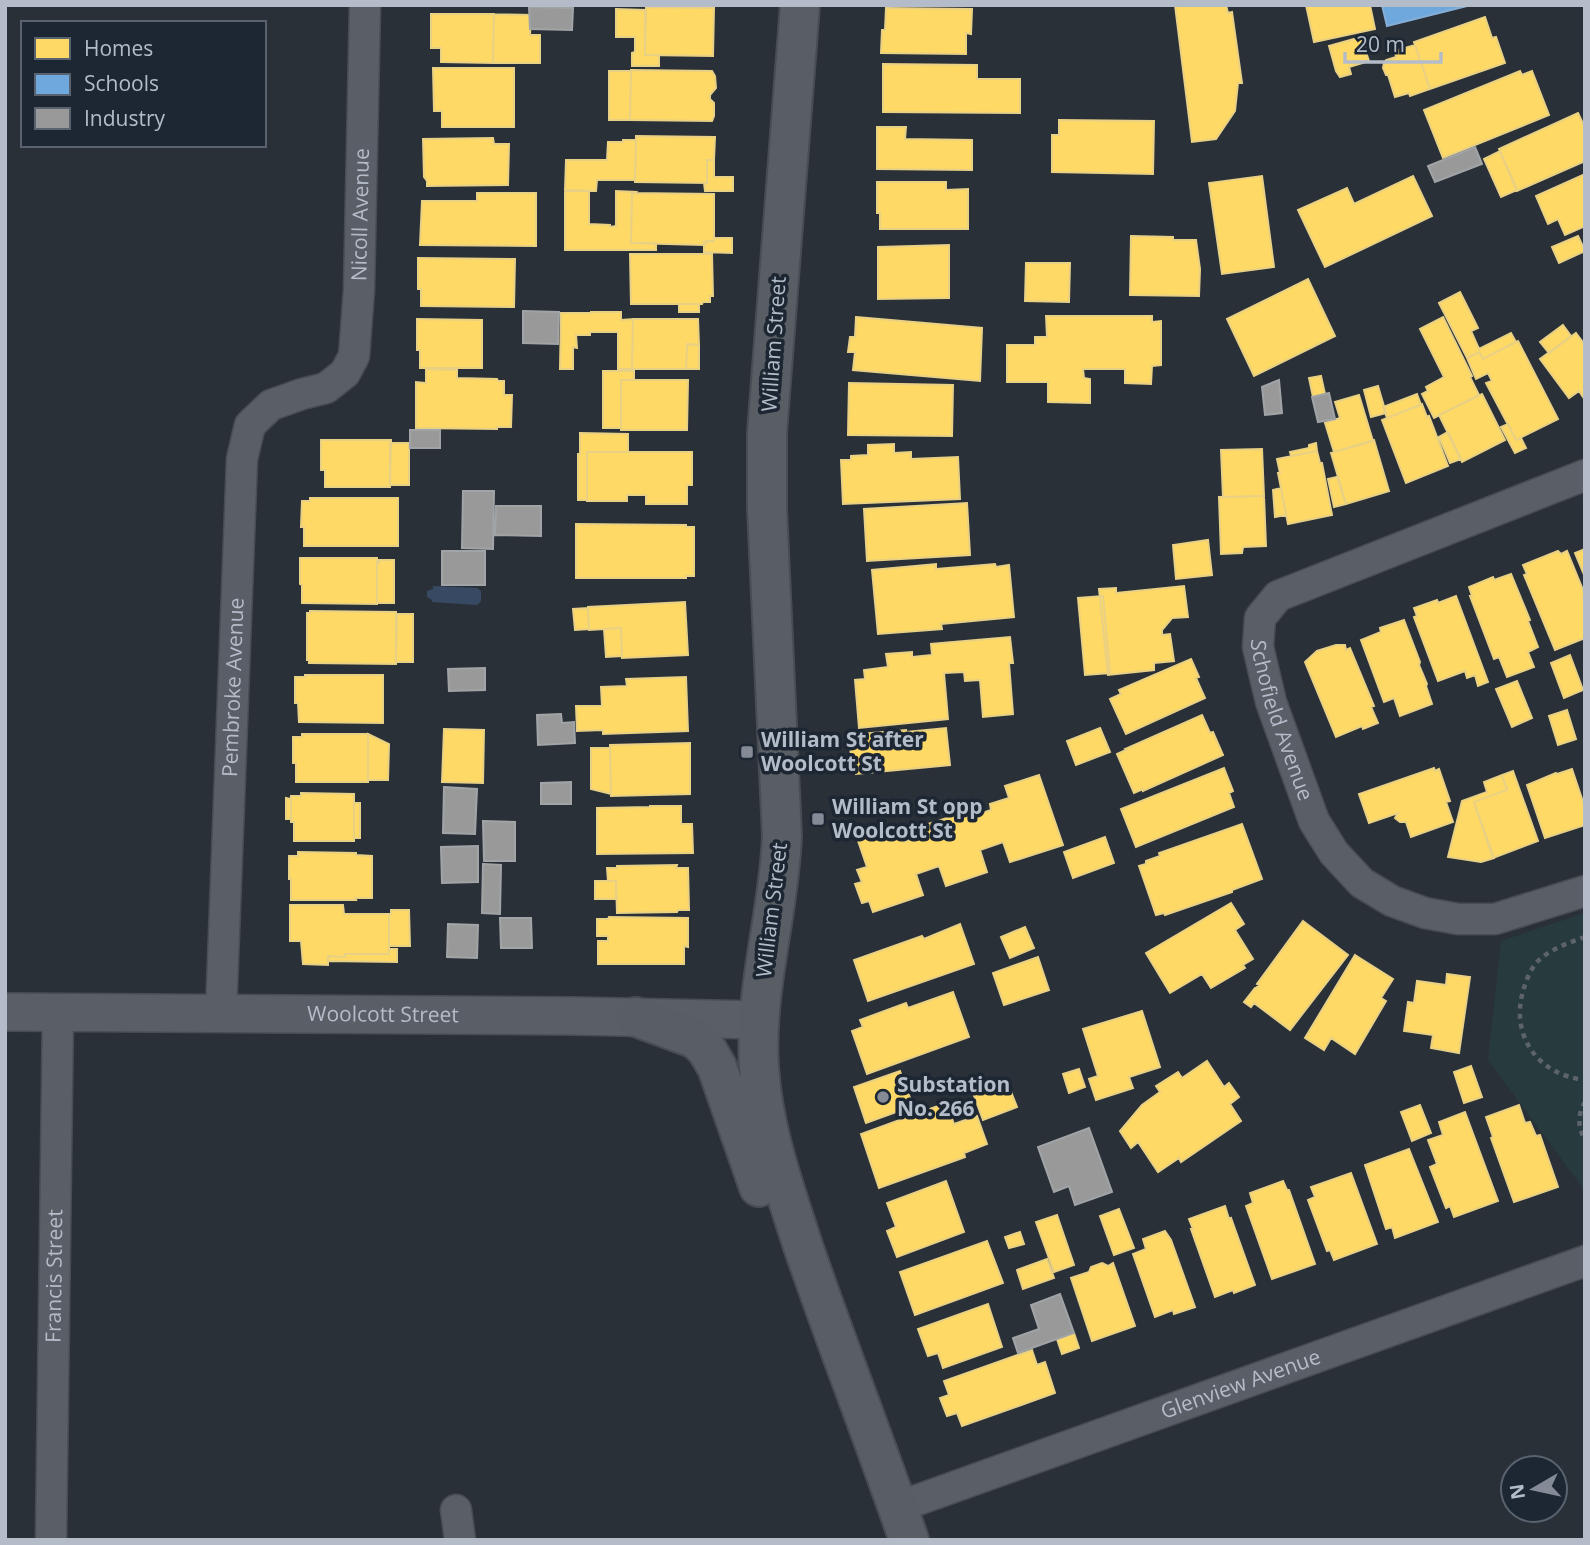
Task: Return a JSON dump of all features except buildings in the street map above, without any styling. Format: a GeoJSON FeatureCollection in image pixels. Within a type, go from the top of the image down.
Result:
{"type":"FeatureCollection","features":[{"type":"Feature","properties":{"kind":"main road","name":"William Street"},"geometry":{"type":"LineString","coordinates":[[800,5],[767,433],[767,508],[782,836],[781,863],[763,973],[759,1066],[774,1160],[903,1523]]}},
{"type":"Feature","properties":{"kind":"main road"},"geometry":{"type":"LineString","coordinates":[[636,1017],[696,1039],[707,1050],[717,1067],[782,1248],[813,1276]]}},
{"type":"Feature","properties":{"kind":"street","name":"Nicoll Avenue"},"geometry":{"type":"LineString","coordinates":[[302,394],[326,388],[345,373],[354,356],[359,290],[365,5]]}},
{"type":"Feature","properties":{"kind":"street","name":"Pembroke Avenue"},"geometry":{"type":"LineString","coordinates":[[221,1013],[242,459],[250,425],[271,405],[302,394]]}},
{"type":"Feature","properties":{"kind":"street","name":"Schofield Avenue"},"geometry":{"type":"LineString","coordinates":[[1585,475],[1278,596],[1260,618],[1258,647],[1271,702],[1314,821],[1334,853],[1362,883],[1392,901],[1425,913],[1458,919],[1495,919],[1585,891]]}},
{"type":"Feature","properties":{"kind":"street","name":"Woolcott Street"},"geometry":{"type":"LineString","coordinates":[[5,1012],[759,1020]]}},
{"type":"Feature","properties":{"kind":"street","name":"Francis Street"},"geometry":{"type":"LineString","coordinates":[[51,1540],[58,1012]]}},
{"type":"Feature","properties":{"kind":"street","name":"Glenview Avenue"},"geometry":{"type":"LineString","coordinates":[[903,1523],[1585,1261]]}},
{"type":"Feature","properties":{"kind":"street"},"geometry":{"type":"LineString","coordinates":[[456,1510],[460,1540]]}},
{"type":"Feature","properties":{"kind":"path"},"geometry":{"type":"LineString","coordinates":[[1585,937],[1551,951],[1536,964],[1525,985],[1520,1013],[1525,1040],[1533,1054],[1545,1066],[1573,1079],[1585,1080]]}},
{"type":"Feature","properties":{"kind":"path"},"geometry":{"type":"LineString","coordinates":[[1585,1102],[1579,1116],[1580,1130],[1585,1140]]}},
{"type":"Feature","properties":{"kind":"green space"},"geometry":{"type":"Polygon","coordinates":[[[1585,913],[1585,1191],[1488,1060],[1501,941],[1585,913]]]}},
{"type":"Feature","properties":{"kind":"water"},"geometry":{"type":"Polygon","coordinates":[[[433,586],[477,588],[481,591],[481,601],[477,605],[432,602],[427,597],[427,591],[433,589],[433,586]]]}},
{"type":"Feature","properties":{"kind":"place","name":"William St after Woolcott St"},"geometry":{"type":"Point","coordinates":[747,752]}},
{"type":"Feature","properties":{"kind":"place","name":"William St opp Woolcott St"},"geometry":{"type":"Point","coordinates":[818,819]}},
{"type":"Feature","properties":{"kind":"place","name":"Substation No. 266"},"geometry":{"type":"Point","coordinates":[883,1097]}}]}
